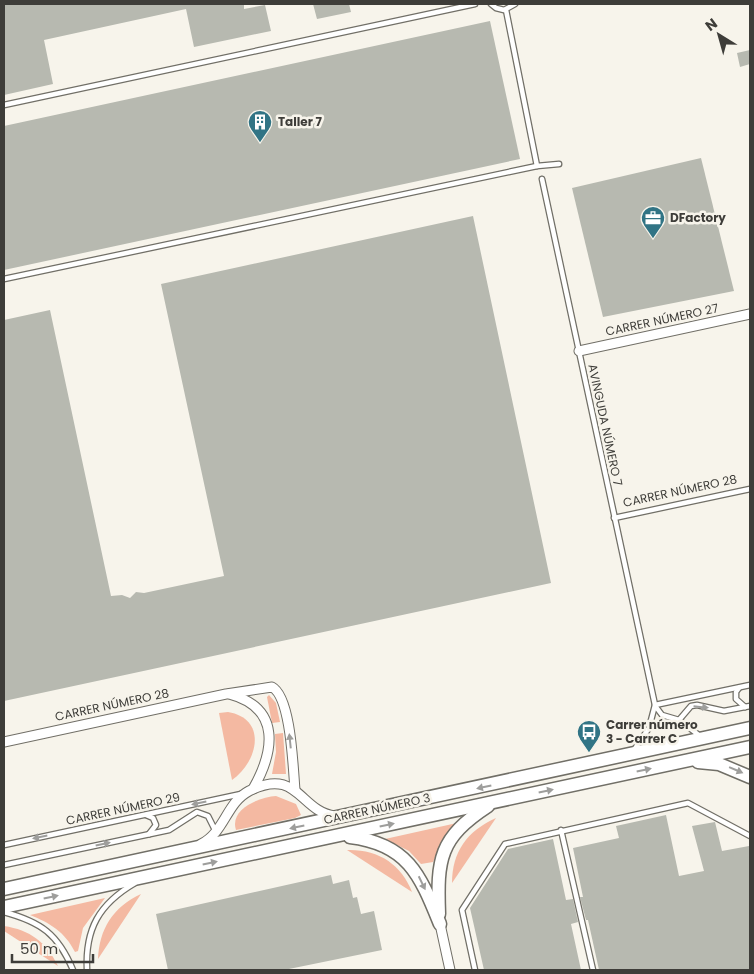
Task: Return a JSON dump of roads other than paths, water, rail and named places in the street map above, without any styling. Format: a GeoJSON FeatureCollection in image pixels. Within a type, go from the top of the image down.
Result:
{"type":"FeatureCollection","features":[{"type":"Feature","properties":{"kind":"main road","name":"CARRER NÚMERO 3"},"geometry":{"type":"LineString","coordinates":[[4,890],[750,728]]}},
{"type":"Feature","properties":{"kind":"main road","name":"CARRER NÚMERO 3"},"geometry":{"type":"LineString","coordinates":[[4,907],[750,747]]}},
{"type":"Feature","properties":{"kind":"main road"},"geometry":{"type":"LineString","coordinates":[[686,760],[719,764],[750,777]]}},
{"type":"Feature","properties":{"kind":"main road"},"geometry":{"type":"LineString","coordinates":[[440,924],[438,877],[443,852],[465,823],[494,802]]}},
{"type":"Feature","properties":{"kind":"main road"},"geometry":{"type":"LineString","coordinates":[[339,835],[366,839],[391,848],[403,857],[419,875],[440,924]]}},
{"type":"Feature","properties":{"kind":"street","name":"CARRER NÚMERO 27"},"geometry":{"type":"LineString","coordinates":[[579,351],[750,314]]}},
{"type":"Feature","properties":{"kind":"street","name":"CARRER NÚMERO 28"},"geometry":{"type":"LineString","coordinates":[[4,742],[265,686],[278,690],[281,696],[290,735],[295,790]]}},
{"type":"Feature","properties":{"kind":"street"},"geometry":{"type":"LineString","coordinates":[[186,850],[204,843],[222,827],[231,808],[250,791],[266,766],[270,739],[267,724],[247,701],[226,694]]}},
{"type":"Feature","properties":{"kind":"street"},"geometry":{"type":"LineString","coordinates":[[250,791],[275,784],[295,790],[318,810],[331,815],[345,816]]}},
{"type":"Feature","properties":{"kind":"street"},"geometry":{"type":"LineString","coordinates":[[440,924],[450,970]]}},
{"type":"Feature","properties":{"kind":"lane"},"geometry":{"type":"LineString","coordinates":[[4,105],[475,4]]}},
{"type":"Feature","properties":{"kind":"lane"},"geometry":{"type":"LineString","coordinates":[[491,4],[496,8],[506,10],[515,4]]}},
{"type":"Feature","properties":{"kind":"lane"},"geometry":{"type":"LineString","coordinates":[[506,10],[538,166]]}},
{"type":"Feature","properties":{"kind":"lane"},"geometry":{"type":"LineString","coordinates":[[4,279],[538,166],[559,164]]}},
{"type":"Feature","properties":{"kind":"lane","name":"AVINGUDA NÚMERO 7"},"geometry":{"type":"LineString","coordinates":[[542,179],[655,705],[649,728],[631,753]]}},
{"type":"Feature","properties":{"kind":"lane","name":"CARRER NÚMERO 28"},"geometry":{"type":"LineString","coordinates":[[614,518],[750,489]]}},
{"type":"Feature","properties":{"kind":"lane"},"geometry":{"type":"LineString","coordinates":[[703,738],[679,720],[662,715],[655,705],[750,685]]}},
{"type":"Feature","properties":{"kind":"lane"},"geometry":{"type":"LineString","coordinates":[[740,688],[736,695],[738,702],[747,706]]}},
{"type":"Feature","properties":{"kind":"lane"},"geometry":{"type":"LineString","coordinates":[[660,726],[679,720],[691,706],[697,705],[724,712],[747,706]]}},
{"type":"Feature","properties":{"kind":"lane","name":"CARRER NÚMERO 29"},"geometry":{"type":"LineString","coordinates":[[4,845],[250,791]]}},
{"type":"Feature","properties":{"kind":"lane"},"geometry":{"type":"LineString","coordinates":[[476,970],[462,910],[505,844],[688,803],[750,836]]}},
{"type":"Feature","properties":{"kind":"lane","name":"CARRER NÚMERO 29"},"geometry":{"type":"LineString","coordinates":[[4,865],[174,828],[188,816],[197,812],[206,814],[211,819],[215,827],[214,835]]}},
{"type":"Feature","properties":{"kind":"lane"},"geometry":{"type":"LineString","coordinates":[[145,815],[153,818],[156,825],[148,834]]}},
{"type":"Feature","properties":{"kind":"lane"},"geometry":{"type":"LineString","coordinates":[[561,830],[593,970]]}},
{"type":"Feature","properties":{"kind":"lane"},"geometry":{"type":"LineString","coordinates":[[87,970],[87,942],[99,914],[121,891],[146,877]]}},
{"type":"Feature","properties":{"kind":"lane"},"geometry":{"type":"LineString","coordinates":[[4,912],[32,921],[46,930],[61,945],[73,970]]}},
{"type":"Feature","properties":{"kind":"place","name":"Taller 7"},"geometry":{"type":"Point","coordinates":[260,143]}},
{"type":"Feature","properties":{"kind":"place","name":"DFactory"},"geometry":{"type":"Point","coordinates":[653,239]}},
{"type":"Feature","properties":{"kind":"place","name":"Carrer número 3 - Carrer C"},"geometry":{"type":"Point","coordinates":[589,753]}}]}
